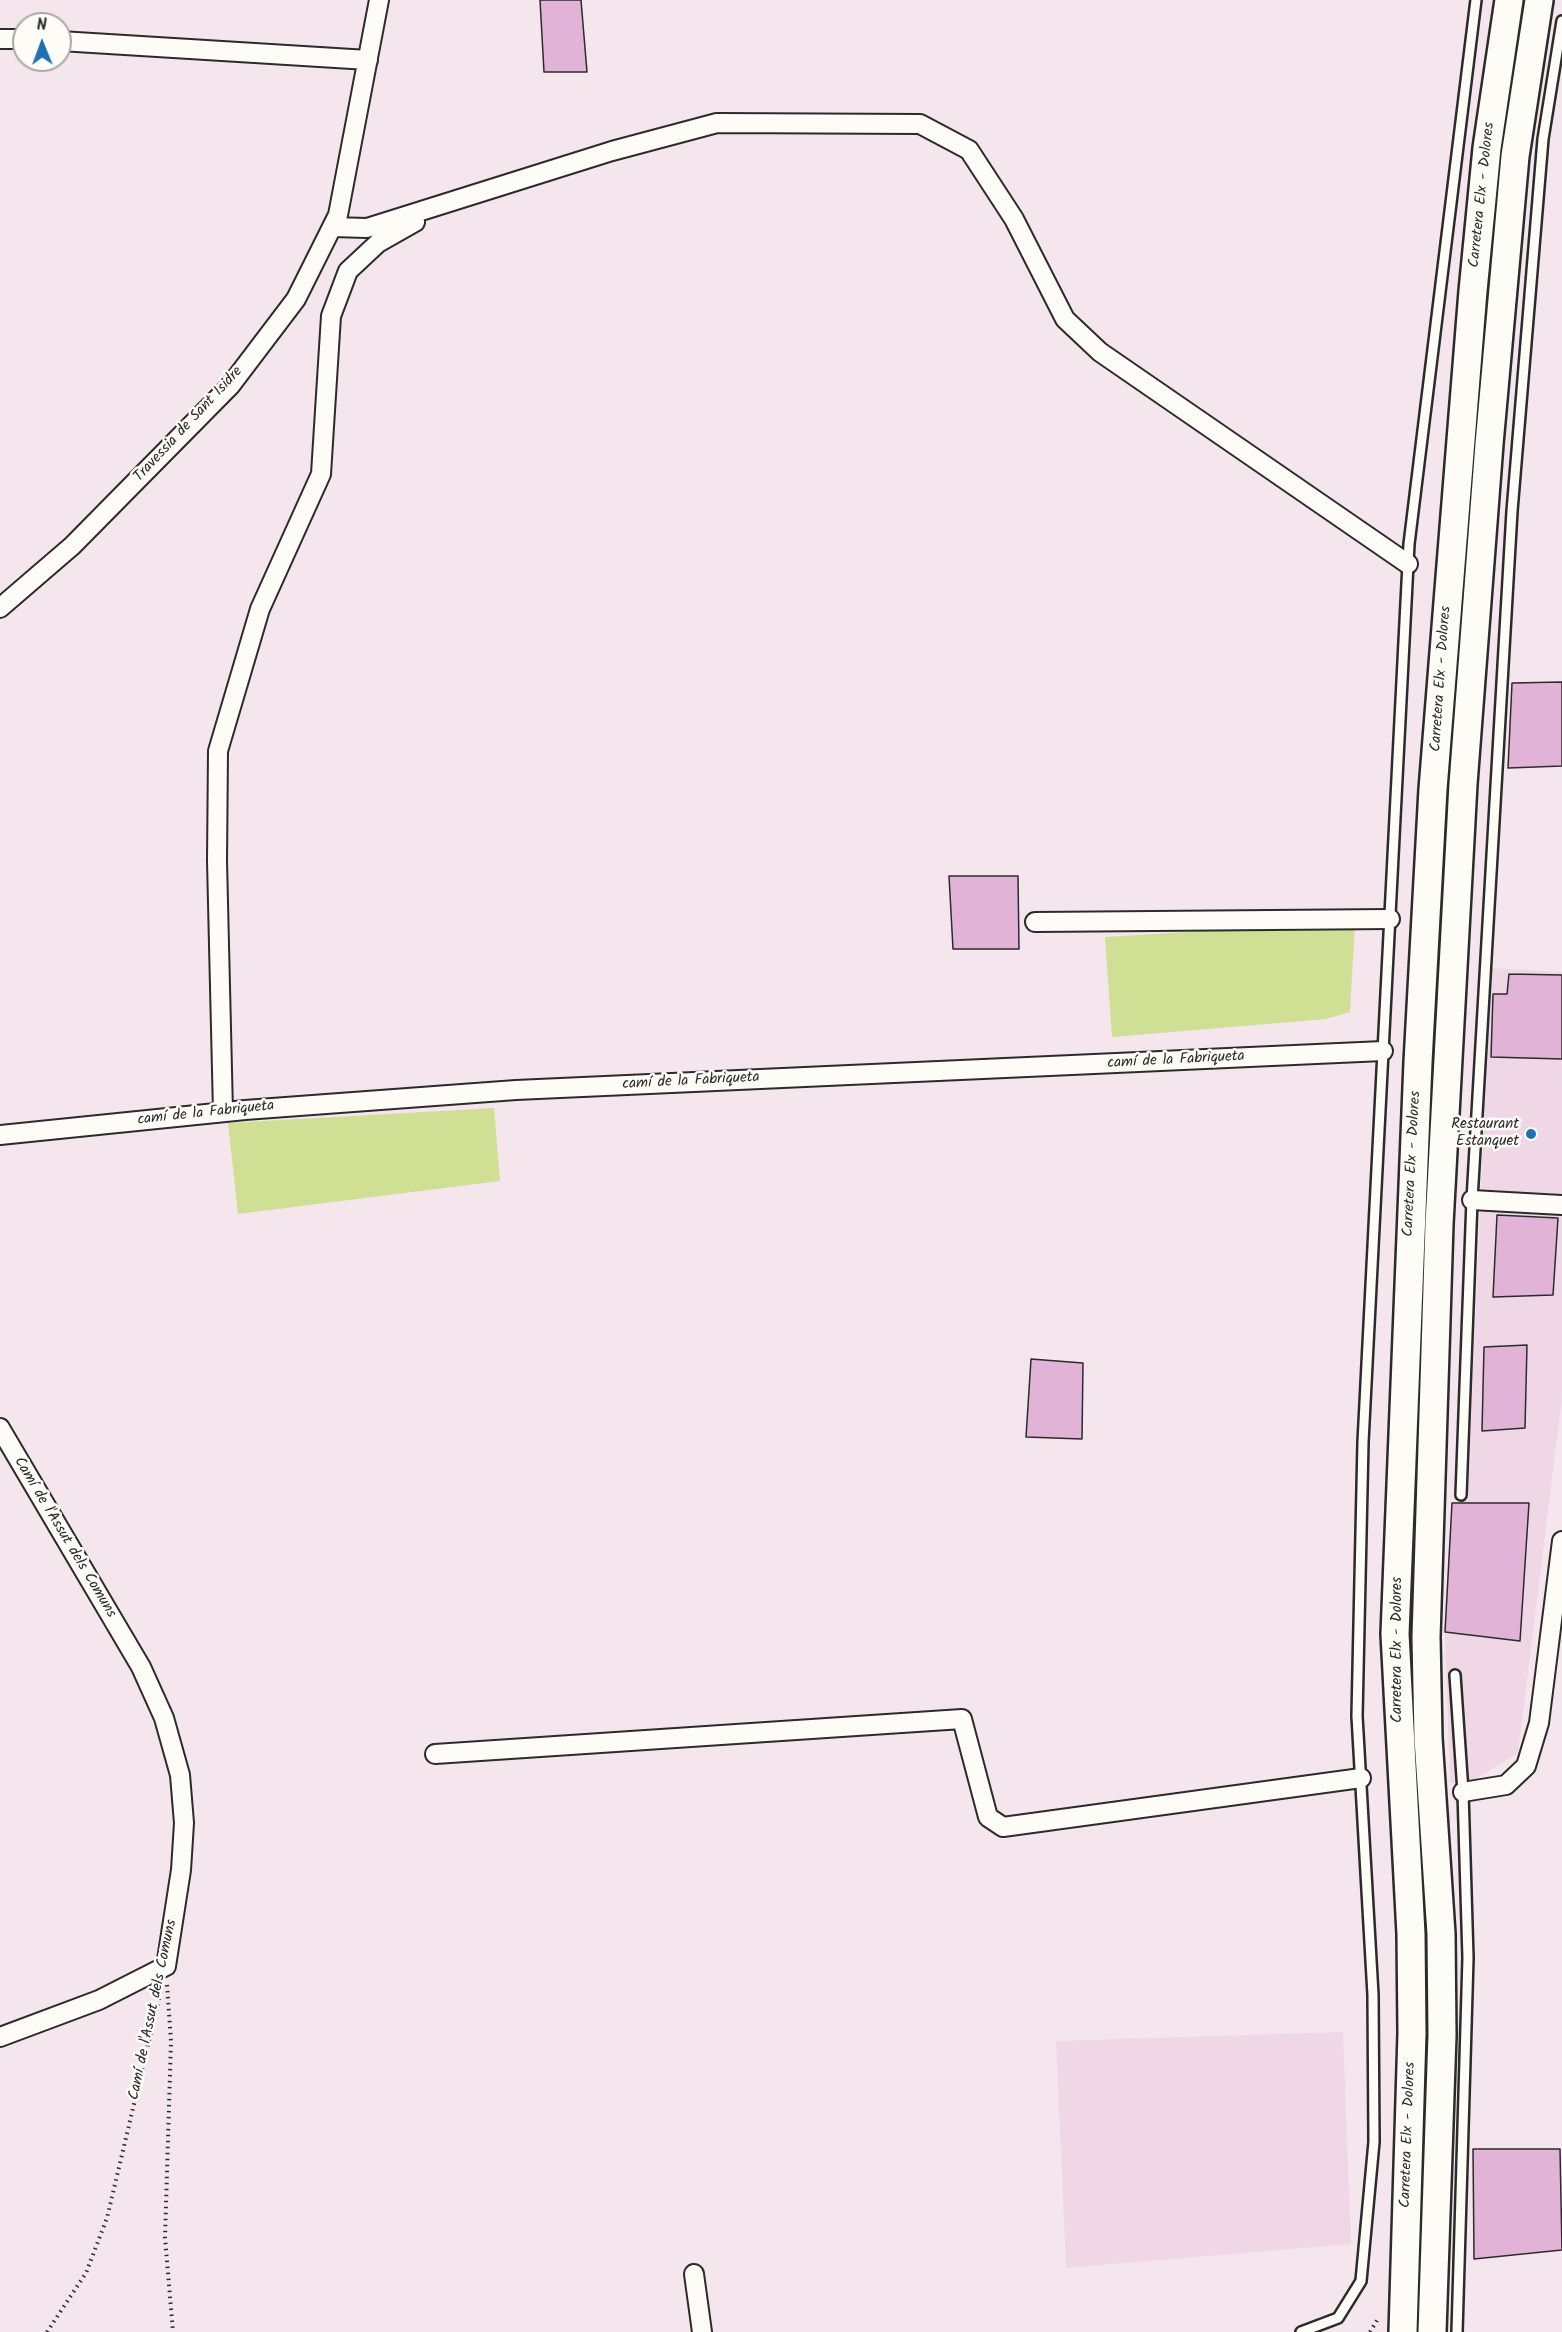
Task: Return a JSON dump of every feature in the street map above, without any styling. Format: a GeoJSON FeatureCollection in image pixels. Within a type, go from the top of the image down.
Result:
{"type":"FeatureCollection","features":[{"type":"Feature","properties":{"kind":"main road","name":"Carretera Elx - Dolores"},"geometry":{"type":"LineString","coordinates":[[1403,2332],[1412,1978],[1395,1634],[1417,1074],[1433,789],[1471,313],[1487,147],[1509,0]]}},
{"type":"Feature","properties":{"kind":"main road","name":"Carretera Elx - Dolores"},"geometry":{"type":"LineString","coordinates":[[1432,2332],[1442,2024],[1441,1934],[1428,1738],[1426,1637],[1439,1224],[1463,784],[1490,432],[1515,156],[1539,0]]}},
{"type":"Feature","properties":{"kind":"street","name":"Travessia de Sant Isidre"},"geometry":{"type":"LineString","coordinates":[[0,608],[72,546],[230,386],[296,300],[338,215],[379,0]]}},
{"type":"Feature","properties":{"kind":"street"},"geometry":{"type":"LineString","coordinates":[[72,42],[368,60]]}},
{"type":"Feature","properties":{"kind":"street"},"geometry":{"type":"LineString","coordinates":[[332,227],[367,228],[612,151],[717,123],[920,124],[969,150],[1014,219],[1065,320],[1100,352],[1408,564]]}},
{"type":"Feature","properties":{"kind":"street"},"geometry":{"type":"LineString","coordinates":[[223,1112],[217,861],[218,751],[260,609],[321,474],[331,316],[348,271],[378,243],[451,203]]}},
{"type":"Feature","properties":{"kind":"street"},"geometry":{"type":"LineString","coordinates":[[1035,922],[1390,919]]}},
{"type":"Feature","properties":{"kind":"street","name":"camí de la Fabriqueta"},"geometry":{"type":"LineString","coordinates":[[0,1135],[223,1112],[516,1090],[1383,1052]]}},
{"type":"Feature","properties":{"kind":"street"},"geometry":{"type":"LineString","coordinates":[[1472,1200],[1562,1205]]}},
{"type":"Feature","properties":{"kind":"street","name":"Camí de l'Assut dels Comuns"},"geometry":{"type":"LineString","coordinates":[[0,1428],[141,1667],[164,1718],[180,1775],[184,1823],[181,1870],[166,1966]]}},
{"type":"Feature","properties":{"kind":"street"},"geometry":{"type":"LineString","coordinates":[[1463,1792],[1506,1785],[1526,1766],[1539,1723],[1562,1541]]}},
{"type":"Feature","properties":{"kind":"street"},"geometry":{"type":"LineString","coordinates":[[435,1754],[962,1719],[988,1817],[1003,1827],[1361,1778]]}},
{"type":"Feature","properties":{"kind":"street"},"geometry":{"type":"LineString","coordinates":[[0,2037],[99,2000],[166,1966]]}},
{"type":"Feature","properties":{"kind":"street"},"geometry":{"type":"LineString","coordinates":[[694,2274],[702,2332]]}},
{"type":"Feature","properties":{"kind":"lane"},"geometry":{"type":"LineString","coordinates":[[1301,2332],[1338,2318],[1361,2281],[1374,2131],[1373,1995],[1357,1716],[1363,1442],[1408,564],[1476,0]]}},
{"type":"Feature","properties":{"kind":"lane"},"geometry":{"type":"LineString","coordinates":[[1461,1495],[1472,1200],[1512,511],[1543,139],[1562,21]]}},
{"type":"Feature","properties":{"kind":"lane"},"geometry":{"type":"LineString","coordinates":[[1455,1675],[1463,1792],[1468,1958],[1456,2332]]}},
{"type":"Feature","properties":{"kind":"path","name":"Camí de l'Assut dels Comuns"},"geometry":{"type":"LineString","coordinates":[[47,2332],[86,2273],[107,2218],[166,1966]]}},
{"type":"Feature","properties":{"kind":"path"},"geometry":{"type":"LineString","coordinates":[[166,1966],[171,2041],[165,2238],[173,2332]]}},
{"type":"Feature","properties":{"kind":"shaded area"},"geometry":{"type":"Polygon","coordinates":[[[1490,968],[1562,972],[1562,1397],[1518,1753],[1472,1781],[1450,1783],[1445,1632],[1452,1503],[1468,1500],[1490,968]]]}},
{"type":"Feature","properties":{"kind":"shaded area"},"geometry":{"type":"Polygon","coordinates":[[[1343,2032],[1351,2244],[1066,2268],[1056,2041],[1343,2032]]]}},
{"type":"Feature","properties":{"kind":"green space"},"geometry":{"type":"Polygon","coordinates":[[[1355,922],[1350,1012],[1326,1019],[1112,1037],[1105,937],[1355,922]]]}},
{"type":"Feature","properties":{"kind":"green space"},"geometry":{"type":"Polygon","coordinates":[[[494,1108],[500,1181],[238,1214],[228,1123],[494,1108]]]}},
{"type":"Feature","properties":{"kind":"building"},"geometry":{"type":"Polygon","coordinates":[[[540,0],[581,0],[587,72],[544,72],[540,0]]]}},
{"type":"Feature","properties":{"kind":"building"},"geometry":{"type":"Polygon","coordinates":[[[1562,682],[1562,766],[1508,768],[1512,683],[1562,682]]]}},
{"type":"Feature","properties":{"kind":"building"},"geometry":{"type":"Polygon","coordinates":[[[949,876],[1018,876],[1019,949],[953,949],[949,876]]]}},
{"type":"Feature","properties":{"kind":"building"},"geometry":{"type":"Polygon","coordinates":[[[1509,974],[1562,975],[1562,1059],[1491,1057],[1493,994],[1507,994],[1509,974]]]}},
{"type":"Feature","properties":{"kind":"building"},"geometry":{"type":"Polygon","coordinates":[[[1497,1215],[1558,1218],[1553,1295],[1493,1297],[1497,1215]]]}},
{"type":"Feature","properties":{"kind":"building"},"geometry":{"type":"Polygon","coordinates":[[[1527,1345],[1525,1428],[1482,1431],[1484,1347],[1527,1345]]]}},
{"type":"Feature","properties":{"kind":"building"},"geometry":{"type":"Polygon","coordinates":[[[1031,1359],[1083,1363],[1082,1439],[1026,1437],[1031,1359]]]}},
{"type":"Feature","properties":{"kind":"building"},"geometry":{"type":"Polygon","coordinates":[[[1452,1503],[1529,1503],[1520,1641],[1445,1632],[1452,1503]]]}},
{"type":"Feature","properties":{"kind":"building"},"geometry":{"type":"Polygon","coordinates":[[[1473,2149],[1560,2149],[1562,2250],[1474,2259],[1473,2149]]]}},
{"type":"Feature","properties":{"kind":"place","name":"Restaurant Estanquet"},"geometry":{"type":"Point","coordinates":[1531,1134]}}]}
